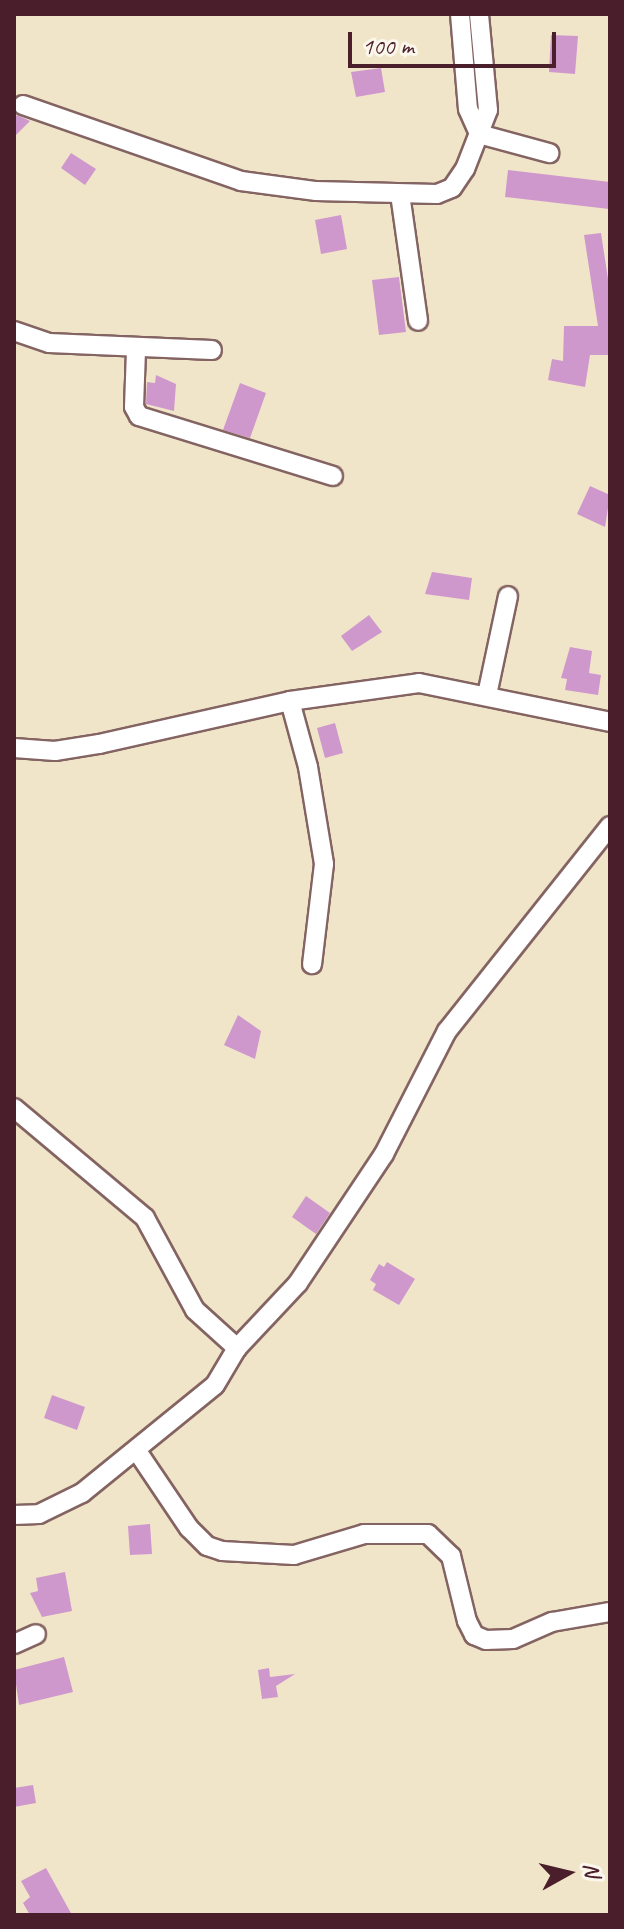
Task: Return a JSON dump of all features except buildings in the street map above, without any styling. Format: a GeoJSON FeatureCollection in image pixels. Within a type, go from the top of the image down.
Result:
{"type":"FeatureCollection","features":[{"type":"Feature","properties":{"kind":"street"},"geometry":{"type":"LineString","coordinates":[[460,14],[468,109],[479,134]]}},
{"type":"Feature","properties":{"kind":"street"},"geometry":{"type":"LineString","coordinates":[[23,105],[241,181],[316,191],[400,194],[452,188],[488,110],[479,14]]}},
{"type":"Feature","properties":{"kind":"street"},"geometry":{"type":"LineString","coordinates":[[479,134],[549,153]]}},
{"type":"Feature","properties":{"kind":"street"},"geometry":{"type":"LineString","coordinates":[[400,194],[418,321]]}},
{"type":"Feature","properties":{"kind":"street"},"geometry":{"type":"LineString","coordinates":[[14,331],[49,343],[136,350],[212,350]]}},
{"type":"Feature","properties":{"kind":"street"},"geometry":{"type":"LineString","coordinates":[[136,350],[134,407],[139,416],[333,476]]}},
{"type":"Feature","properties":{"kind":"street"},"geometry":{"type":"LineString","coordinates":[[487,695],[508,596]]}},
{"type":"Feature","properties":{"kind":"street"},"geometry":{"type":"LineString","coordinates":[[14,748],[55,751],[99,744],[290,701],[419,683],[610,722]]}},
{"type":"Feature","properties":{"kind":"street"},"geometry":{"type":"LineString","coordinates":[[290,701],[308,767],[324,864],[312,964]]}},
{"type":"Feature","properties":{"kind":"street"},"geometry":{"type":"LineString","coordinates":[[14,1515],[39,1514],[82,1493],[215,1385],[237,1348],[298,1283],[384,1154],[447,1031],[610,826]]}},
{"type":"Feature","properties":{"kind":"street"},"geometry":{"type":"LineString","coordinates":[[14,1108],[145,1218],[195,1310],[237,1348]]}},
{"type":"Feature","properties":{"kind":"street"},"geometry":{"type":"LineString","coordinates":[[137,1451],[189,1528],[207,1546],[222,1551],[294,1555],[364,1534],[428,1534],[451,1556],[467,1621],[474,1635],[486,1640],[513,1639],[552,1622],[610,1612]]}},
{"type":"Feature","properties":{"kind":"street"},"geometry":{"type":"LineString","coordinates":[[14,1644],[36,1634]]}}]}
